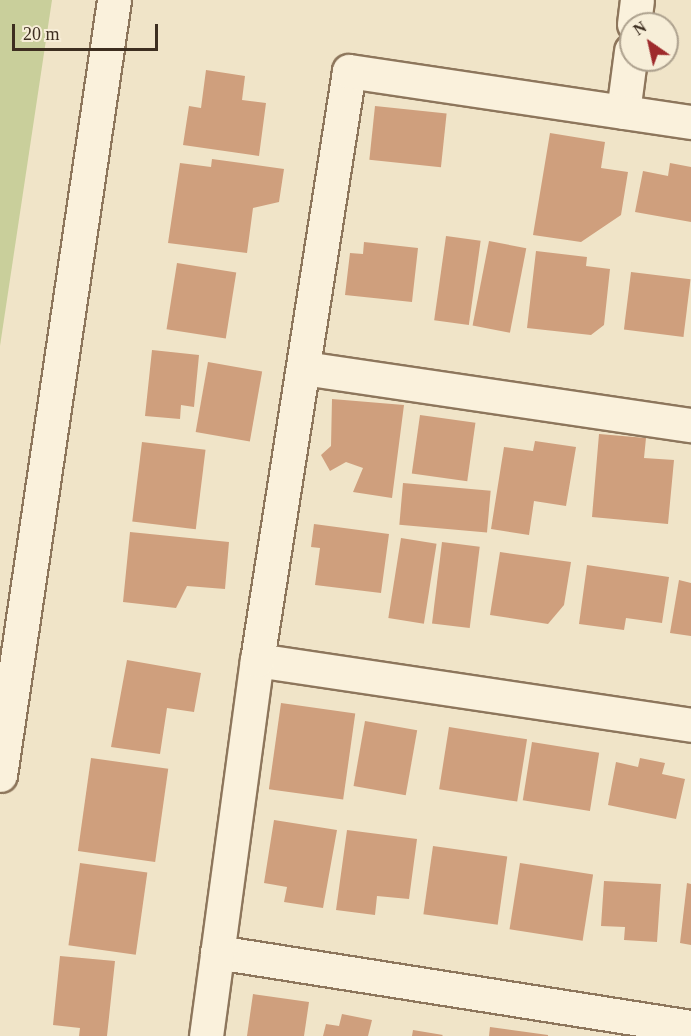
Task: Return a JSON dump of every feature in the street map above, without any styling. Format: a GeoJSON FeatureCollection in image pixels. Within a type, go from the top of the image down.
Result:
{"type":"FeatureCollection","features":[{"type":"Feature","properties":{"kind":"street"},"geometry":{"type":"LineString","coordinates":[[0,776],[114,0]]}},
{"type":"Feature","properties":{"kind":"street"},"geometry":{"type":"LineString","coordinates":[[206,1036],[257,660],[349,71],[691,122]]}},
{"type":"Feature","properties":{"kind":"street"},"geometry":{"type":"LineString","coordinates":[[623,112],[628,72]]}},
{"type":"Feature","properties":{"kind":"street"},"geometry":{"type":"LineString","coordinates":[[304,368],[691,424]]}},
{"type":"Feature","properties":{"kind":"street"},"geometry":{"type":"LineString","coordinates":[[257,660],[691,725]]}},
{"type":"Feature","properties":{"kind":"street"},"geometry":{"type":"LineString","coordinates":[[218,952],[691,1027]]}},
{"type":"Feature","properties":{"kind":"green space"},"geometry":{"type":"Polygon","coordinates":[[[0,0],[52,0],[0,346],[0,0]]]}},
{"type":"Feature","properties":{"kind":"building"},"geometry":{"type":"Polygon","coordinates":[[[206,70],[245,76],[242,100],[266,103],[259,156],[183,145],[189,106],[201,108],[206,70]]]}},
{"type":"Feature","properties":{"kind":"building"},"geometry":{"type":"Polygon","coordinates":[[[375,106],[447,114],[441,167],[369,160],[375,106]]]}},
{"type":"Feature","properties":{"kind":"building"},"geometry":{"type":"Polygon","coordinates":[[[550,133],[605,142],[601,168],[628,172],[621,215],[581,242],[533,235],[550,133]]]}},
{"type":"Feature","properties":{"kind":"building"},"geometry":{"type":"Polygon","coordinates":[[[212,159],[284,169],[279,202],[253,208],[247,253],[168,243],[180,163],[211,167],[212,159]]]}},
{"type":"Feature","properties":{"kind":"building"},"geometry":{"type":"Polygon","coordinates":[[[670,163],[691,167],[691,222],[635,212],[643,171],[668,176],[670,163]]]}},
{"type":"Feature","properties":{"kind":"building"},"geometry":{"type":"Polygon","coordinates":[[[446,236],[481,241],[469,325],[434,320],[446,236]]]}},
{"type":"Feature","properties":{"kind":"building"},"geometry":{"type":"Polygon","coordinates":[[[489,241],[526,248],[510,333],[473,325],[489,241]]]}},
{"type":"Feature","properties":{"kind":"building"},"geometry":{"type":"Polygon","coordinates":[[[364,242],[418,248],[412,302],[345,295],[350,253],[363,254],[364,242]]]}},
{"type":"Feature","properties":{"kind":"building"},"geometry":{"type":"Polygon","coordinates":[[[536,251],[587,257],[586,266],[610,269],[604,325],[591,335],[527,328],[536,251]]]}},
{"type":"Feature","properties":{"kind":"building"},"geometry":{"type":"Polygon","coordinates":[[[177,263],[236,272],[226,339],[167,329],[177,263]]]}},
{"type":"Feature","properties":{"kind":"building"},"geometry":{"type":"Polygon","coordinates":[[[631,272],[691,279],[683,337],[624,330],[631,272]]]}},
{"type":"Feature","properties":{"kind":"building"},"geometry":{"type":"Polygon","coordinates":[[[152,350],[199,355],[194,407],[181,405],[180,419],[145,416],[152,350]]]}},
{"type":"Feature","properties":{"kind":"building"},"geometry":{"type":"Polygon","coordinates":[[[208,362],[262,372],[250,441],[196,432],[208,362]]]}},
{"type":"Feature","properties":{"kind":"building"},"geometry":{"type":"Polygon","coordinates":[[[332,399],[404,405],[392,498],[353,492],[363,468],[346,462],[330,471],[321,455],[331,446],[332,399]]]}},
{"type":"Feature","properties":{"kind":"building"},"geometry":{"type":"Polygon","coordinates":[[[420,415],[475,423],[467,481],[412,473],[420,415]]]}},
{"type":"Feature","properties":{"kind":"building"},"geometry":{"type":"Polygon","coordinates":[[[599,434],[646,438],[644,458],[674,460],[668,524],[592,517],[599,434]]]}},
{"type":"Feature","properties":{"kind":"building"},"geometry":{"type":"Polygon","coordinates":[[[535,441],[576,447],[566,506],[534,501],[529,535],[491,529],[504,447],[533,451],[535,441]]]}},
{"type":"Feature","properties":{"kind":"building"},"geometry":{"type":"Polygon","coordinates":[[[142,442],[206,450],[196,529],[132,521],[142,442]]]}},
{"type":"Feature","properties":{"kind":"building"},"geometry":{"type":"Polygon","coordinates":[[[403,483],[491,491],[487,533],[399,525],[403,483]]]}},
{"type":"Feature","properties":{"kind":"building"},"geometry":{"type":"Polygon","coordinates":[[[314,524],[389,534],[381,593],[315,585],[320,548],[311,547],[314,524]]]}},
{"type":"Feature","properties":{"kind":"building"},"geometry":{"type":"Polygon","coordinates":[[[130,532],[229,542],[225,589],[187,586],[176,608],[123,602],[130,532]]]}},
{"type":"Feature","properties":{"kind":"building"},"geometry":{"type":"Polygon","coordinates":[[[401,538],[437,544],[424,624],[388,618],[401,538]]]}},
{"type":"Feature","properties":{"kind":"building"},"geometry":{"type":"Polygon","coordinates":[[[442,542],[480,547],[470,628],[432,623],[442,542]]]}},
{"type":"Feature","properties":{"kind":"building"},"geometry":{"type":"Polygon","coordinates":[[[500,552],[571,562],[564,605],[548,624],[490,615],[500,552]]]}},
{"type":"Feature","properties":{"kind":"building"},"geometry":{"type":"Polygon","coordinates":[[[587,565],[669,577],[662,623],[626,618],[624,630],[579,624],[587,565]]]}},
{"type":"Feature","properties":{"kind":"building"},"geometry":{"type":"Polygon","coordinates":[[[679,580],[691,583],[691,636],[670,633],[679,580]]]}},
{"type":"Feature","properties":{"kind":"building"},"geometry":{"type":"Polygon","coordinates":[[[127,660],[201,673],[194,712],[167,708],[160,754],[111,747],[127,660]]]}},
{"type":"Feature","properties":{"kind":"building"},"geometry":{"type":"Polygon","coordinates":[[[281,703],[355,713],[343,800],[269,789],[281,703]]]}},
{"type":"Feature","properties":{"kind":"building"},"geometry":{"type":"Polygon","coordinates":[[[365,721],[417,730],[406,795],[354,786],[365,721]]]}},
{"type":"Feature","properties":{"kind":"building"},"geometry":{"type":"Polygon","coordinates":[[[449,727],[527,739],[517,802],[439,789],[449,727]]]}},
{"type":"Feature","properties":{"kind":"building"},"geometry":{"type":"Polygon","coordinates":[[[532,742],[599,753],[590,811],[523,800],[532,742]]]}},
{"type":"Feature","properties":{"kind":"building"},"geometry":{"type":"Polygon","coordinates":[[[91,758],[168,769],[155,862],[78,851],[91,758]]]}},
{"type":"Feature","properties":{"kind":"building"},"geometry":{"type":"Polygon","coordinates":[[[640,758],[665,763],[662,774],[685,779],[676,819],[608,805],[616,762],[638,767],[640,758]]]}},
{"type":"Feature","properties":{"kind":"building"},"geometry":{"type":"Polygon","coordinates":[[[274,820],[337,830],[323,908],[284,902],[287,887],[264,883],[274,820]]]}},
{"type":"Feature","properties":{"kind":"building"},"geometry":{"type":"Polygon","coordinates":[[[347,830],[417,839],[409,899],[377,896],[375,915],[336,910],[347,830]]]}},
{"type":"Feature","properties":{"kind":"building"},"geometry":{"type":"Polygon","coordinates":[[[433,846],[507,856],[498,925],[423,914],[433,846]]]}},
{"type":"Feature","properties":{"kind":"building"},"geometry":{"type":"Polygon","coordinates":[[[80,863],[147,872],[136,955],[68,945],[80,863]]]}},
{"type":"Feature","properties":{"kind":"building"},"geometry":{"type":"Polygon","coordinates":[[[520,863],[593,875],[583,941],[510,929],[520,863]]]}},
{"type":"Feature","properties":{"kind":"building"},"geometry":{"type":"Polygon","coordinates":[[[604,881],[661,884],[657,942],[624,940],[625,927],[601,926],[604,881]]]}},
{"type":"Feature","properties":{"kind":"building"},"geometry":{"type":"Polygon","coordinates":[[[687,883],[691,884],[691,945],[680,943],[687,883]]]}},
{"type":"Feature","properties":{"kind":"building"},"geometry":{"type":"Polygon","coordinates":[[[60,956],[115,961],[107,1036],[79,1036],[80,1028],[53,1025],[60,956]]]}},
{"type":"Feature","properties":{"kind":"building"},"geometry":{"type":"Polygon","coordinates":[[[253,994],[309,1002],[304,1036],[247,1036],[253,994]]]}},
{"type":"Feature","properties":{"kind":"building"},"geometry":{"type":"Polygon","coordinates":[[[342,1014],[372,1020],[368,1036],[323,1036],[326,1024],[339,1026],[342,1014]]]}},
{"type":"Feature","properties":{"kind":"building"},"geometry":{"type":"Polygon","coordinates":[[[490,1027],[548,1035],[548,1036],[489,1036],[490,1027]]]}},
{"type":"Feature","properties":{"kind":"building"},"geometry":{"type":"Polygon","coordinates":[[[413,1030],[443,1035],[412,1036],[413,1030]]]}}]}
